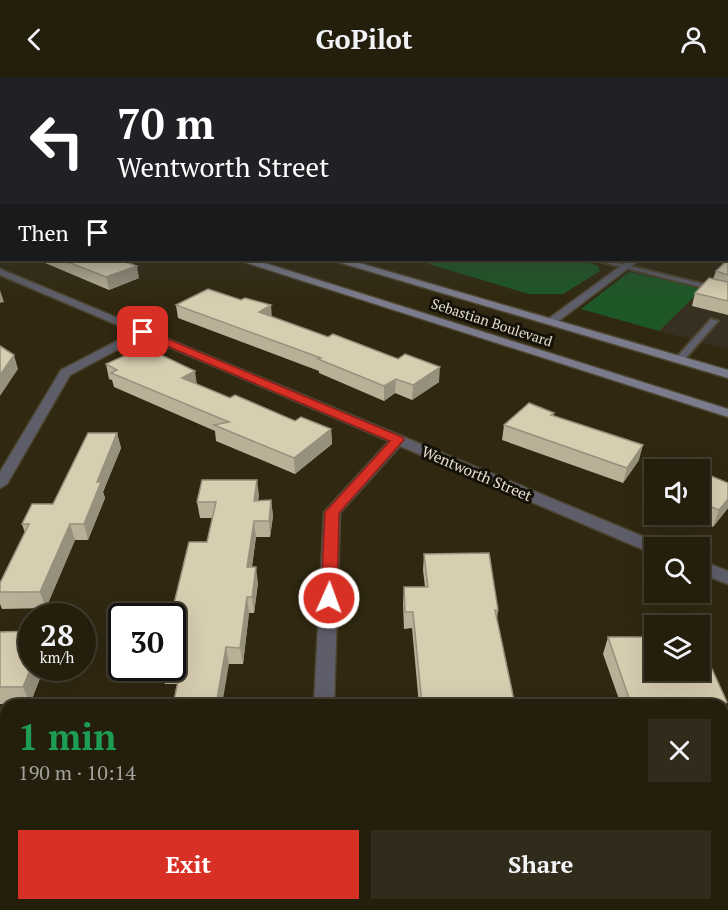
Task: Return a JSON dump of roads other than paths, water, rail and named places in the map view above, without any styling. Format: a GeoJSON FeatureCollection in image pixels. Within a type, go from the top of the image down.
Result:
{"type":"FeatureCollection","features":[{"type":"Feature","properties":{"kind":"main road","name":"Sebastian Boulevard"},"geometry":{"type":"LineString","coordinates":[[250,261],[728,413]]}},
{"type":"Feature","properties":{"kind":"main road","name":"Sebastian Boulevard"},"geometry":{"type":"LineString","coordinates":[[352,261],[728,374]]}},
{"type":"Feature","properties":{"kind":"street"},"geometry":{"type":"LineString","coordinates":[[552,321],[632,261]]}},
{"type":"Feature","properties":{"kind":"street","name":"Wentworth Street"},"geometry":{"type":"LineString","coordinates":[[0,272],[644,543]]}},
{"type":"Feature","properties":{"kind":"street"},"geometry":{"type":"LineString","coordinates":[[0,484],[65,373],[143,332]]}},
{"type":"Feature","properties":{"kind":"street"},"geometry":{"type":"LineString","coordinates":[[324,699],[332,512],[398,440]]}},
{"type":"Feature","properties":{"kind":"street"},"geometry":{"type":"LineString","coordinates":[[710,571],[728,578]]}},
{"type":"Feature","properties":{"kind":"lane"},"geometry":{"type":"LineString","coordinates":[[602,261],[728,292]]}},
{"type":"Feature","properties":{"kind":"lane"},"geometry":{"type":"LineString","coordinates":[[680,359],[714,321]]}}]}
